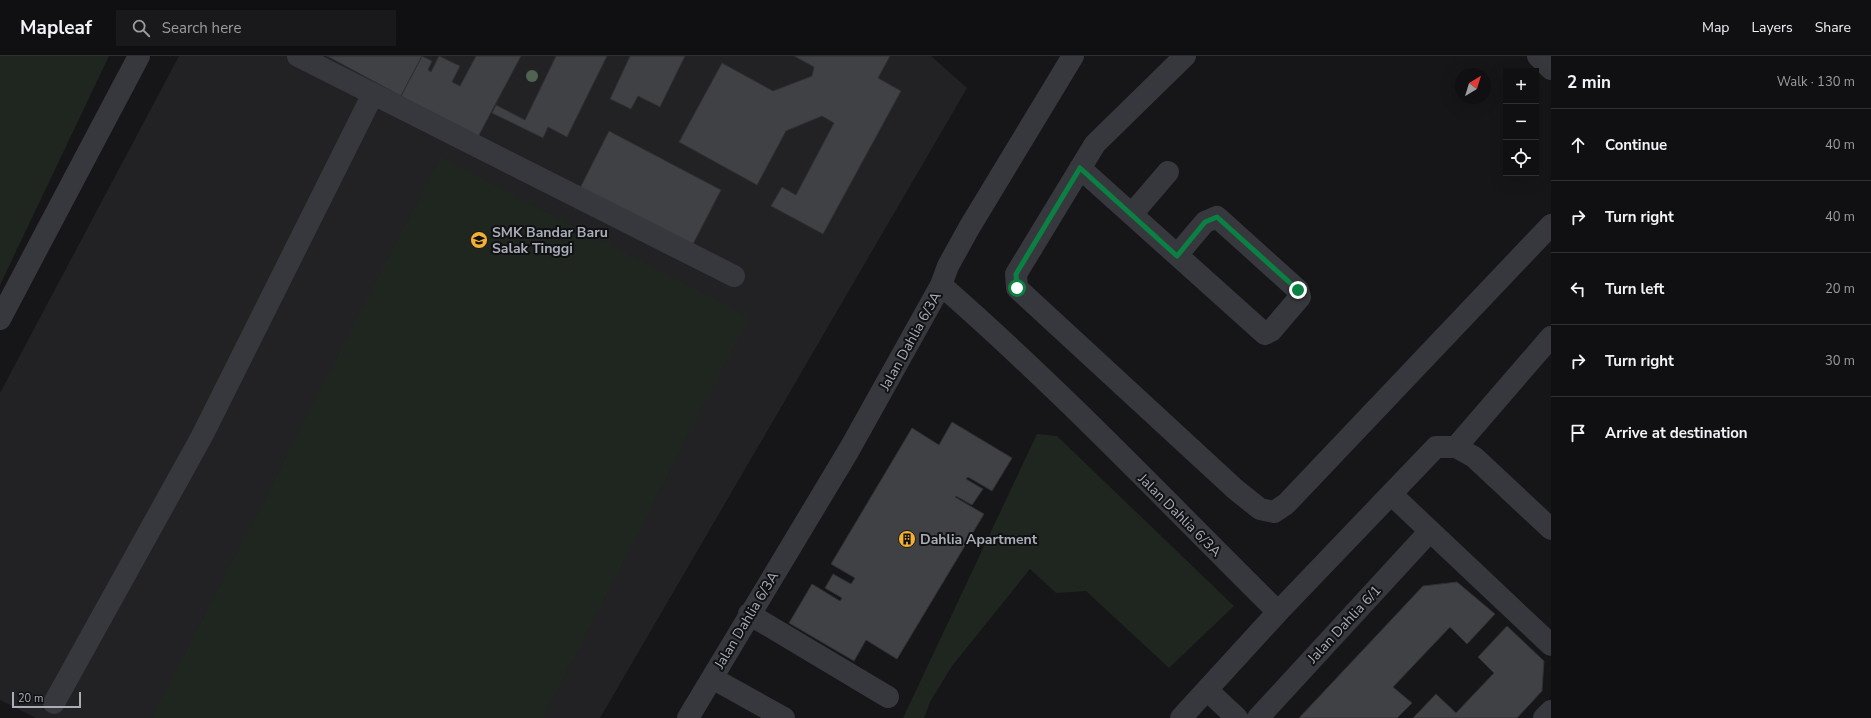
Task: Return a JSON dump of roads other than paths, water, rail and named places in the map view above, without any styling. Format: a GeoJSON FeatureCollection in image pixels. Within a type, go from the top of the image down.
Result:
{"type":"FeatureCollection","features":[{"type":"Feature","properties":{"kind":"street"},"geometry":{"type":"LineString","coordinates":[[0,318],[139,56]]}},
{"type":"Feature","properties":{"kind":"street"},"geometry":{"type":"LineString","coordinates":[[298,56],[734,276]]}},
{"type":"Feature","properties":{"kind":"street"},"geometry":{"type":"LineString","coordinates":[[941,285],[948,266],[969,228],[1073,56]]}},
{"type":"Feature","properties":{"kind":"street"},"geometry":{"type":"LineString","coordinates":[[1185,56],[1095,144],[1016,274],[1017,288],[1234,489],[1260,509],[1274,512],[1286,504],[1551,225]]}},
{"type":"Feature","properties":{"kind":"street"},"geometry":{"type":"LineString","coordinates":[[1538,56],[1551,69]]}},
{"type":"Feature","properties":{"kind":"street"},"geometry":{"type":"LineString","coordinates":[[54,703],[202,436],[372,94]]}},
{"type":"Feature","properties":{"kind":"street"},"geometry":{"type":"LineString","coordinates":[[1080,168],[1132,214],[1177,256],[1264,334],[1271,331],[1300,297],[1298,290],[1217,217],[1205,222],[1177,256]]}},
{"type":"Feature","properties":{"kind":"street"},"geometry":{"type":"LineString","coordinates":[[1132,214],[1168,172]]}},
{"type":"Feature","properties":{"kind":"street","name":"Jalan Dahlia 6/3A"},"geometry":{"type":"LineString","coordinates":[[688,718],[749,614],[849,450],[941,285],[972,312],[1115,449],[1278,612]]}},
{"type":"Feature","properties":{"kind":"street"},"geometry":{"type":"LineString","coordinates":[[1456,446],[1551,337]]}},
{"type":"Feature","properties":{"kind":"street"},"geometry":{"type":"LineString","coordinates":[[1181,718],[1278,612],[1436,447],[1456,446],[1474,457],[1551,529]]}},
{"type":"Feature","properties":{"kind":"street"},"geometry":{"type":"LineString","coordinates":[[1392,494],[1551,645]]}},
{"type":"Feature","properties":{"kind":"street","name":"Jalan Dahlia 6/1"},"geometry":{"type":"LineString","coordinates":[[1258,718],[1430,531]]}},
{"type":"Feature","properties":{"kind":"street"},"geometry":{"type":"LineString","coordinates":[[749,614],[888,697]]}},
{"type":"Feature","properties":{"kind":"street"},"geometry":{"type":"LineString","coordinates":[[712,678],[784,718]]}},
{"type":"Feature","properties":{"kind":"street"},"geometry":{"type":"LineString","coordinates":[[1207,690],[1237,718]]}},
{"type":"Feature","properties":{"kind":"street"},"geometry":{"type":"LineString","coordinates":[[1544,718],[1551,711]]}},
{"type":"Feature","properties":{"kind":"place","name":"SMK Bandar Baru Salak Tinggi"},"geometry":{"type":"Point","coordinates":[479,240]}},
{"type":"Feature","properties":{"kind":"place","name":"Dahlia Apartment"},"geometry":{"type":"Point","coordinates":[907,539]}}]}
